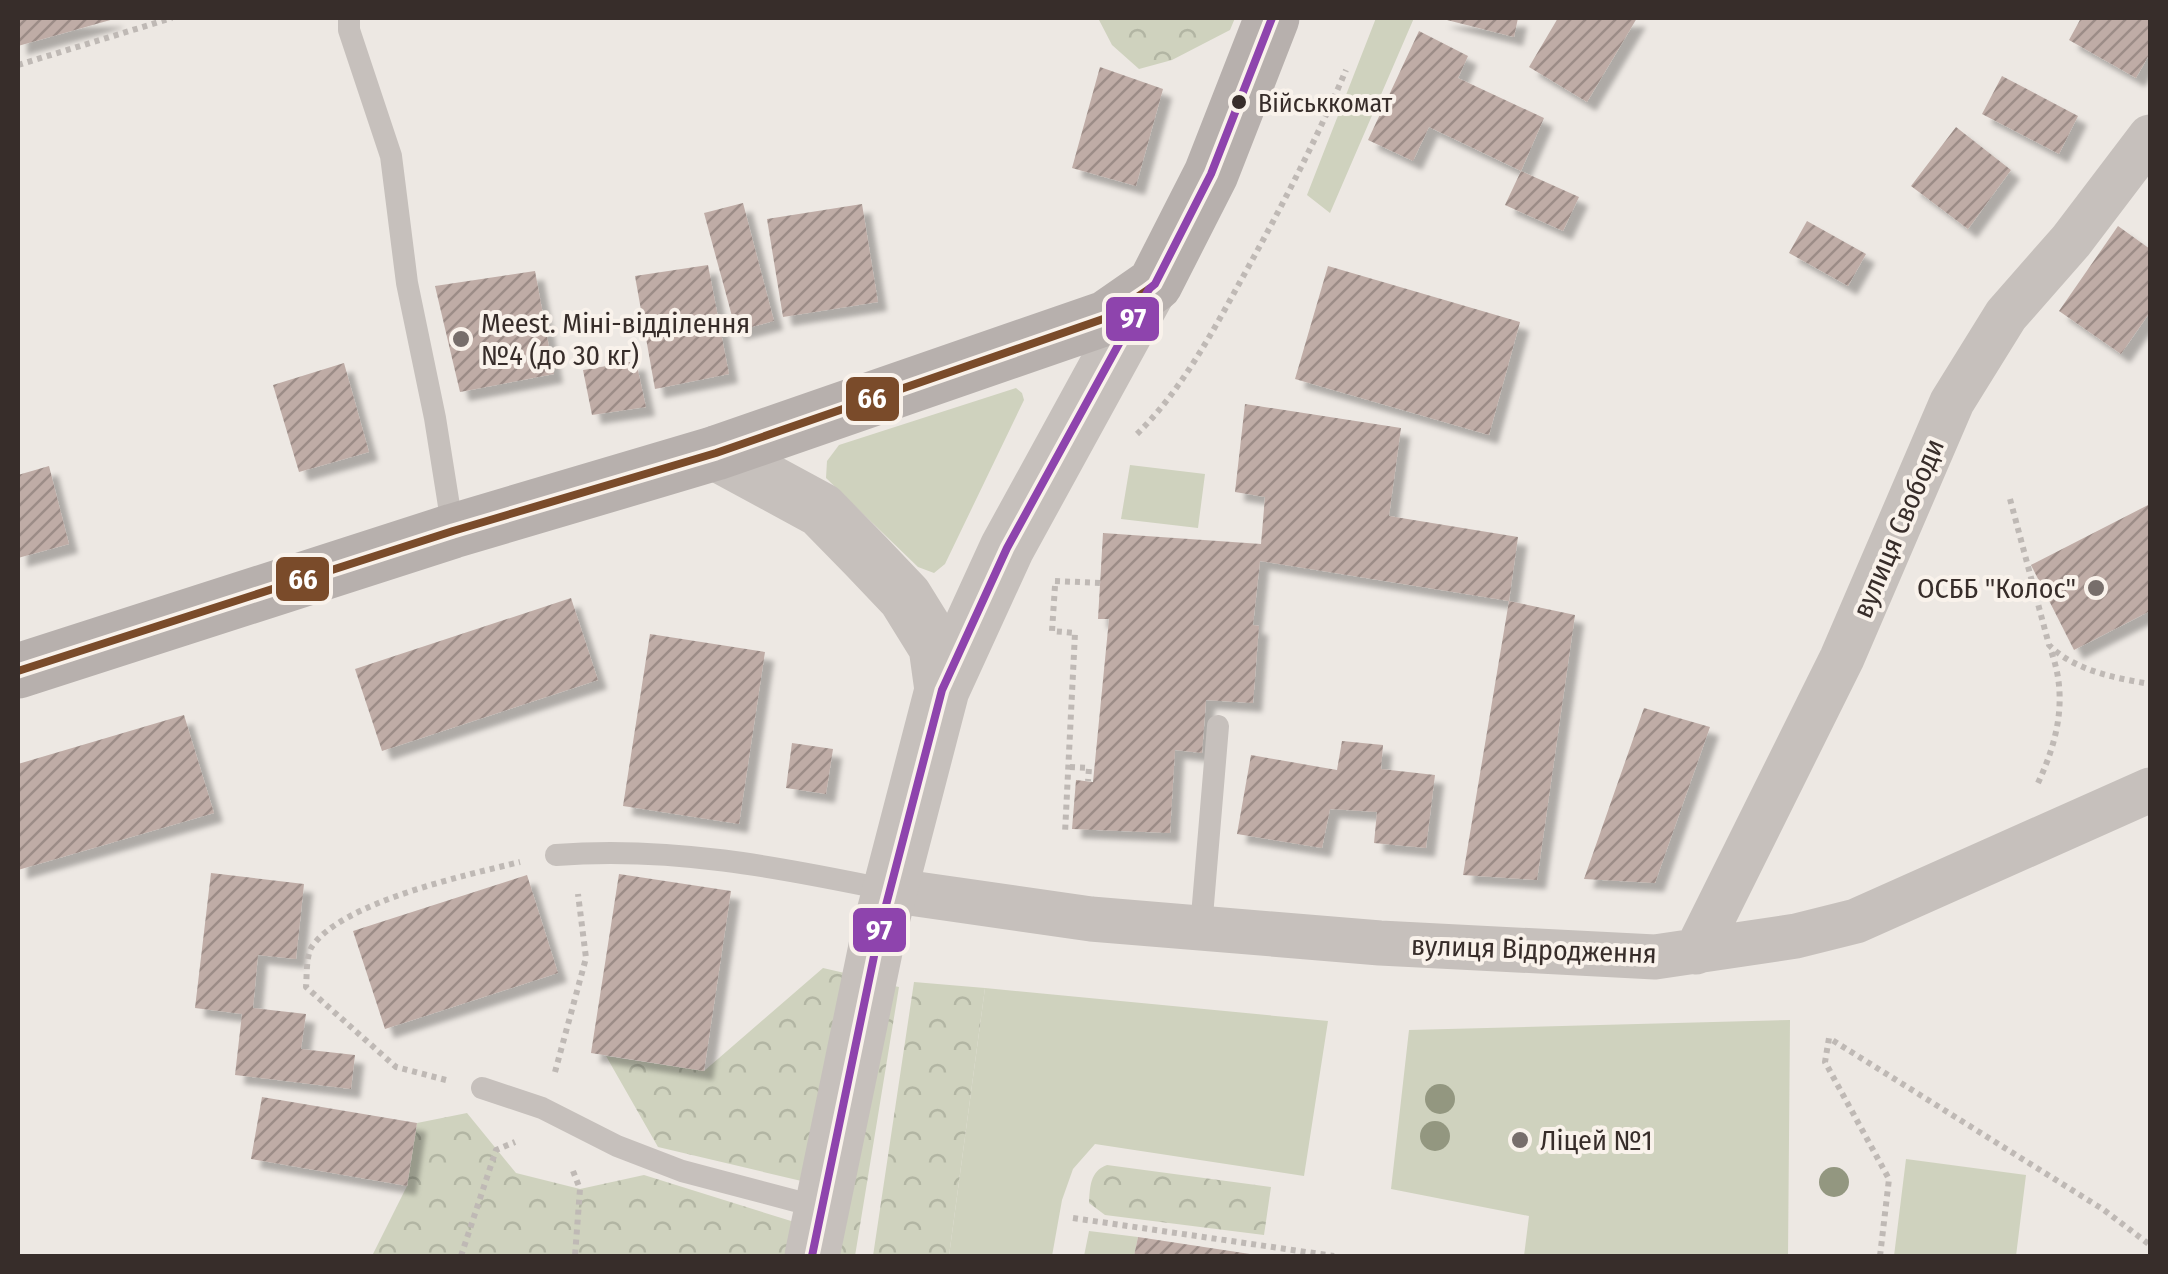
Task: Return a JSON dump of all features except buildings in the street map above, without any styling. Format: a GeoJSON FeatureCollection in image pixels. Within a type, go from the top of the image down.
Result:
{"type":"FeatureCollection","features":[{"type":"Feature","properties":{"kind":"main road"},"geometry":{"type":"LineString","coordinates":[[18,671],[453,531],[716,453],[1106,318],[1155,284],[1211,174],[1272,18]]}},
{"type":"Feature","properties":{"kind":"street","name":"вулиця Свободи"},"geometry":{"type":"LineString","coordinates":[[1696,952],[1842,658],[1952,402],[2006,315],[2071,241],[2150,136]]}},
{"type":"Feature","properties":{"kind":"street"},"geometry":{"type":"LineString","coordinates":[[817,1232],[889,890],[942,690],[1007,548],[1149,290]]}},
{"type":"Feature","properties":{"kind":"street"},"geometry":{"type":"LineString","coordinates":[[716,453],[820,510],[866,556],[905,598],[936,647],[942,690]]}},
{"type":"Feature","properties":{"kind":"street","name":"вулиця Відродження"},"geometry":{"type":"LineString","coordinates":[[889,890],[1092,919],[1380,943],[1655,957],[1796,936],[1856,922],[2150,790]]}},
{"type":"Feature","properties":{"kind":"lane"},"geometry":{"type":"LineString","coordinates":[[345,22],[391,156],[407,283],[453,531]]}},
{"type":"Feature","properties":{"kind":"lane"},"geometry":{"type":"LineString","coordinates":[[1202,928],[1218,726]]}},
{"type":"Feature","properties":{"kind":"lane"},"geometry":{"type":"LineString","coordinates":[[566,854],[604,850],[681,853],[889,890]]}},
{"type":"Feature","properties":{"kind":"lane"},"geometry":{"type":"LineString","coordinates":[[482,1088],[817,1232]]}},
{"type":"Feature","properties":{"kind":"path"},"geometry":{"type":"LineString","coordinates":[[18,65],[172,18]]}},
{"type":"Feature","properties":{"kind":"path"},"geometry":{"type":"LineString","coordinates":[[1130,441],[1156,415],[1215,328],[1312,149],[1346,70]]}},
{"type":"Feature","properties":{"kind":"path"},"geometry":{"type":"LineString","coordinates":[[2010,500],[2058,670],[2060,715],[2050,758],[2036,787]]}},
{"type":"Feature","properties":{"kind":"path"},"geometry":{"type":"LineString","coordinates":[[1056,564],[1052,631],[1075,633],[1065,833]]}},
{"type":"Feature","properties":{"kind":"path"},"geometry":{"type":"LineString","coordinates":[[1055,580],[1101,583]]}},
{"type":"Feature","properties":{"kind":"path"},"geometry":{"type":"LineString","coordinates":[[2049,645],[2062,658],[2091,670],[2150,684]]}},
{"type":"Feature","properties":{"kind":"path"},"geometry":{"type":"LineString","coordinates":[[1070,766],[1089,768],[1088,781]]}},
{"type":"Feature","properties":{"kind":"path"},"geometry":{"type":"LineString","coordinates":[[482,1088],[396,1067],[306,987],[309,952],[330,927],[420,888],[566,854],[586,958],[552,1085],[557,1120],[580,1189],[575,1256]]}},
{"type":"Feature","properties":{"kind":"path"},"geometry":{"type":"LineString","coordinates":[[1880,1256],[1889,1179],[1826,1062],[1829,1038],[2104,1210],[2150,1245]]}},
{"type":"Feature","properties":{"kind":"path"},"geometry":{"type":"LineString","coordinates":[[461,1256],[496,1150],[557,1120]]}},
{"type":"Feature","properties":{"kind":"path"},"geometry":{"type":"LineString","coordinates":[[1074,1218],[1334,1256]]}},
{"type":"Feature","properties":{"kind":"green space"},"geometry":{"type":"Polygon","coordinates":[[[1098,18],[1235,18],[1230,30],[1172,60],[1139,69],[1112,45],[1098,18]]]}},
{"type":"Feature","properties":{"kind":"green space"},"geometry":{"type":"Polygon","coordinates":[[[1376,18],[1414,18],[1330,213],[1307,195],[1376,18]]]}},
{"type":"Feature","properties":{"kind":"green space"},"geometry":{"type":"Polygon","coordinates":[[[1016,388],[1024,400],[945,564],[934,573],[918,567],[826,478],[827,461],[839,445],[1016,388]]]}},
{"type":"Feature","properties":{"kind":"green space"},"geometry":{"type":"Polygon","coordinates":[[[1130,465],[1205,474],[1198,528],[1121,519],[1130,465]]]}},
{"type":"Feature","properties":{"kind":"green space"},"geometry":{"type":"Polygon","coordinates":[[[823,968],[849,974],[810,1183],[658,1147],[606,1056],[704,1071],[823,968]]]}},
{"type":"Feature","properties":{"kind":"green space"},"geometry":{"type":"Polygon","coordinates":[[[875,982],[899,987],[855,1256],[830,1256],[875,982]]]}},
{"type":"Feature","properties":{"kind":"green space"},"geometry":{"type":"Polygon","coordinates":[[[914,982],[985,988],[949,1256],[873,1256],[914,982]]]}},
{"type":"Feature","properties":{"kind":"green space"},"geometry":{"type":"Polygon","coordinates":[[[985,988],[1328,1021],[1304,1176],[1095,1144],[1073,1169],[1062,1200],[1052,1256],[949,1256],[985,988]]]}},
{"type":"Feature","properties":{"kind":"green space"},"geometry":{"type":"Polygon","coordinates":[[[1790,1020],[1788,1256],[1524,1256],[1529,1216],[1391,1189],[1409,1030],[1790,1020]]]}},
{"type":"Feature","properties":{"kind":"green space"},"geometry":{"type":"Polygon","coordinates":[[[467,1113],[516,1173],[580,1189],[644,1175],[804,1225],[798,1256],[372,1256],[407,1186],[417,1123],[467,1113]]]}},
{"type":"Feature","properties":{"kind":"green space"},"geometry":{"type":"Polygon","coordinates":[[[1906,1159],[2026,1175],[2016,1256],[1894,1256],[1906,1159]]]}},
{"type":"Feature","properties":{"kind":"green space"},"geometry":{"type":"Polygon","coordinates":[[[1107,1165],[1271,1187],[1264,1235],[1105,1215],[1089,1203],[1094,1175],[1107,1165]]]}},
{"type":"Feature","properties":{"kind":"green space"},"geometry":{"type":"Polygon","coordinates":[[[1089,1231],[1138,1237],[1134,1256],[1084,1256],[1089,1231]]]}},
{"type":"Feature","properties":{"kind":"transit line","name":"97"},"geometry":{"type":"LineString","coordinates":[[812,1256],[879,932],[942,690],[1007,548],[1155,284],[1211,174],[1272,18]]}},
{"type":"Feature","properties":{"kind":"transit line","name":"66"},"geometry":{"type":"LineString","coordinates":[[18,671],[453,531],[716,453],[1106,318],[1149,289]]}},
{"type":"Feature","properties":{"kind":"place","name":"Військкомат"},"geometry":{"type":"Point","coordinates":[1239,102]}},
{"type":"Feature","properties":{"kind":"place","name":"Meest. Міні-відділення №4 (до 30 кг)"},"geometry":{"type":"Point","coordinates":[461,339]}},
{"type":"Feature","properties":{"kind":"place","name":"ОСББ \"Колос\""},"geometry":{"type":"Point","coordinates":[2096,588]}},
{"type":"Feature","properties":{"kind":"place","name":"Ліцей №1"},"geometry":{"type":"Point","coordinates":[1520,1140]}}]}
